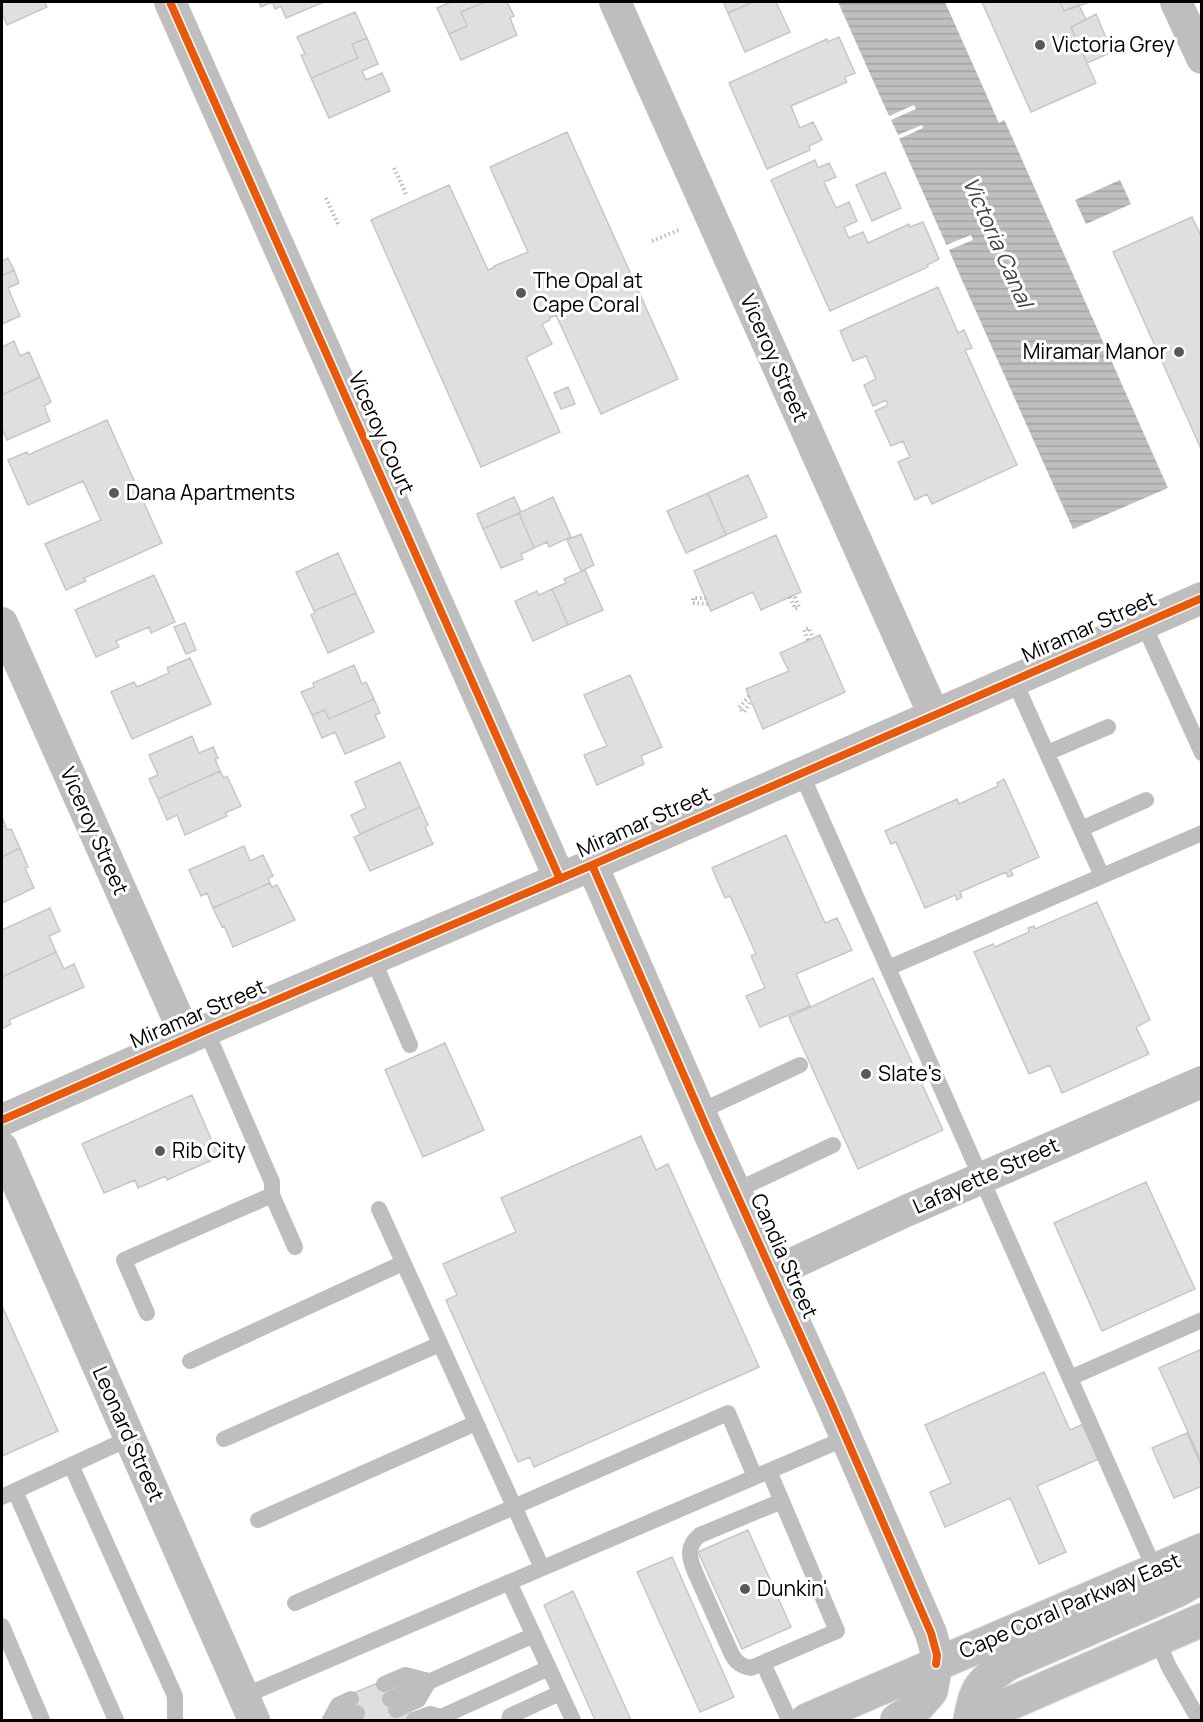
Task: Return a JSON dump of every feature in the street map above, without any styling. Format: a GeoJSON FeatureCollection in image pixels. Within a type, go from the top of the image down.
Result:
{"type":"FeatureCollection","features":[{"type":"Feature","properties":{"kind":"main road","name":"Cape Coral Parkway East"},"geometry":{"type":"LineString","coordinates":[[807,1720],[1202,1550]]}},
{"type":"Feature","properties":{"kind":"main road"},"geometry":{"type":"LineString","coordinates":[[971,1720],[974,1697],[987,1678],[1008,1664],[1176,1591],[1202,1577]]}},
{"type":"Feature","properties":{"kind":"main road"},"geometry":{"type":"LineString","coordinates":[[971,1720],[1202,1620]]}},
{"type":"Feature","properties":{"kind":"main road"},"geometry":{"type":"LineString","coordinates":[[897,1720],[918,1706],[931,1691],[936,1664]]}},
{"type":"Feature","properties":{"kind":"street","name":"Viceroy Court"},"geometry":{"type":"LineString","coordinates":[[170,2],[560,879]]}},
{"type":"Feature","properties":{"kind":"street","name":"Viceroy Street"},"geometry":{"type":"LineString","coordinates":[[615,2],[934,715]]}},
{"type":"Feature","properties":{"kind":"street"},"geometry":{"type":"LineString","coordinates":[[1176,2],[1202,58]]}},
{"type":"Feature","properties":{"kind":"street","name":"Miramar Street"},"geometry":{"type":"LineString","coordinates":[[2,1120],[592,866],[1202,598]]}},
{"type":"Feature","properties":{"kind":"street","name":"Viceroy Street"},"geometry":{"type":"LineString","coordinates":[[2,623],[196,1035]]}},
{"type":"Feature","properties":{"kind":"street","name":"Candia Street"},"geometry":{"type":"LineString","coordinates":[[592,866],[931,1633],[937,1655],[936,1664]]}},
{"type":"Feature","properties":{"kind":"street","name":"Lafayette Street"},"geometry":{"type":"LineString","coordinates":[[772,1273],[981,1178],[1202,1082]]}},
{"type":"Feature","properties":{"kind":"street","name":"Leonard Street"},"geometry":{"type":"LineString","coordinates":[[2,1148],[249,1708]]}},
{"type":"Feature","properties":{"kind":"lane"},"geometry":{"type":"LineString","coordinates":[[1143,623],[1202,753]]}},
{"type":"Feature","properties":{"kind":"lane"},"geometry":{"type":"LineString","coordinates":[[1014,680],[1102,876]]}},
{"type":"Feature","properties":{"kind":"lane"},"geometry":{"type":"LineString","coordinates":[[1047,753],[1108,727]]}},
{"type":"Feature","properties":{"kind":"lane"},"geometry":{"type":"LineString","coordinates":[[801,773],[1155,1570]]}},
{"type":"Feature","properties":{"kind":"lane"},"geometry":{"type":"LineString","coordinates":[[1081,829],[1146,800]]}},
{"type":"Feature","properties":{"kind":"lane"},"geometry":{"type":"LineString","coordinates":[[888,968],[1202,833]]}},
{"type":"Feature","properties":{"kind":"lane"},"geometry":{"type":"LineString","coordinates":[[373,959],[410,1045]]}},
{"type":"Feature","properties":{"kind":"lane"},"geometry":{"type":"LineString","coordinates":[[196,1035],[272,1182],[272,1195],[295,1247]]}},
{"type":"Feature","properties":{"kind":"lane"},"geometry":{"type":"LineString","coordinates":[[699,1112],[801,1065]]}},
{"type":"Feature","properties":{"kind":"lane"},"geometry":{"type":"LineString","coordinates":[[735,1191],[833,1144]]}},
{"type":"Feature","properties":{"kind":"lane"},"geometry":{"type":"LineString","coordinates":[[147,1312],[124,1260],[272,1195]]}},
{"type":"Feature","properties":{"kind":"lane"},"geometry":{"type":"LineString","coordinates":[[379,1209],[542,1568]]}},
{"type":"Feature","properties":{"kind":"lane"},"geometry":{"type":"LineString","coordinates":[[190,1361],[404,1263]]}},
{"type":"Feature","properties":{"kind":"lane"},"geometry":{"type":"LineString","coordinates":[[1070,1378],[1202,1320]]}},
{"type":"Feature","properties":{"kind":"lane"},"geometry":{"type":"LineString","coordinates":[[224,1439],[440,1344]]}},
{"type":"Feature","properties":{"kind":"lane"},"geometry":{"type":"LineString","coordinates":[[295,1604],[728,1413],[762,1474],[782,1501],[837,1631],[751,1668],[735,1661],[695,1572],[689,1548],[700,1535],[782,1501]]}},
{"type":"Feature","properties":{"kind":"lane"},"geometry":{"type":"LineString","coordinates":[[258,1520],[476,1423]]}},
{"type":"Feature","properties":{"kind":"lane"},"geometry":{"type":"LineString","coordinates":[[116,1720],[8,1494],[130,1438]]}},
{"type":"Feature","properties":{"kind":"lane"},"geometry":{"type":"LineString","coordinates":[[249,1708],[509,1582],[846,1438]]}},
{"type":"Feature","properties":{"kind":"lane"},"geometry":{"type":"LineString","coordinates":[[71,1465],[175,1696],[175,1720]]}},
{"type":"Feature","properties":{"kind":"lane"},"geometry":{"type":"LineString","coordinates":[[509,1582],[573,1720]]}},
{"type":"Feature","properties":{"kind":"lane"},"geometry":{"type":"LineString","coordinates":[[2,1626],[42,1720]]}},
{"type":"Feature","properties":{"kind":"lane"},"geometry":{"type":"LineString","coordinates":[[429,1682],[405,1675],[390,1698],[418,1700],[429,1682],[534,1635]]}},
{"type":"Feature","properties":{"kind":"lane"},"geometry":{"type":"LineString","coordinates":[[1156,1640],[1168,1667],[1198,1720]]}},
{"type":"Feature","properties":{"kind":"lane"},"geometry":{"type":"LineString","coordinates":[[763,1663],[789,1720]]}},
{"type":"Feature","properties":{"kind":"lane"},"geometry":{"type":"LineString","coordinates":[[414,1720],[430,1714],[440,1719],[549,1668]]}},
{"type":"Feature","properties":{"kind":"lane"},"geometry":{"type":"LineString","coordinates":[[508,1720],[510,1716],[560,1693]]}},
{"type":"Feature","properties":{"kind":"lane"},"geometry":{"type":"LineString","coordinates":[[330,1720],[338,1705],[354,1706],[339,1720]]}},
{"type":"Feature","properties":{"kind":"path"},"geometry":{"type":"LineString","coordinates":[[394,168],[406,194]]}},
{"type":"Feature","properties":{"kind":"path"},"geometry":{"type":"LineString","coordinates":[[326,198],[338,224]]}},
{"type":"Feature","properties":{"kind":"path"},"geometry":{"type":"LineString","coordinates":[[652,241],[679,230]]}},
{"type":"Feature","properties":{"kind":"path"},"geometry":{"type":"LineString","coordinates":[[706,598],[693,598],[693,603],[708,604]]}},
{"type":"Feature","properties":{"kind":"path"},"geometry":{"type":"LineString","coordinates":[[749,696],[739,708],[744,712],[751,701]]}},
{"type":"Feature","properties":{"kind":"water","name":"Victoria Canal"},"geometry":{"type":"Polygon","coordinates":[[[838,2],[952,2],[1168,488],[1073,529],[838,2]]]}},
{"type":"Feature","properties":{"kind":"water"},"geometry":{"type":"Polygon","coordinates":[[[1120,180],[1131,204],[1086,224],[1075,200],[1120,180]]]}},
{"type":"Feature","properties":{"kind":"pier"},"geometry":{"type":"Polygon","coordinates":[[[945,2],[956,2],[1008,121],[1004,120],[999,123],[945,2]]]}},
{"type":"Feature","properties":{"kind":"pier"},"geometry":{"type":"Polygon","coordinates":[[[880,97],[889,116],[914,105],[916,109],[891,120],[898,135],[922,125],[923,128],[899,139],[946,245],[971,235],[973,240],[949,250],[955,265],[952,266],[878,98],[880,97]]]}},
{"type":"Feature","properties":{"kind":"building"},"geometry":{"type":"Polygon","coordinates":[[[2,2],[44,2],[47,7],[7,25],[2,13],[2,2]]]}},
{"type":"Feature","properties":{"kind":"building"},"geometry":{"type":"Polygon","coordinates":[[[259,2],[272,2],[261,7],[259,2]]]}},
{"type":"Feature","properties":{"kind":"building"},"geometry":{"type":"Polygon","coordinates":[[[272,2],[324,2],[286,18],[281,6],[275,9],[272,2]]]}},
{"type":"Feature","properties":{"kind":"building"},"geometry":{"type":"Polygon","coordinates":[[[451,2],[485,2],[461,12],[467,26],[449,34],[437,8],[451,2]]]}},
{"type":"Feature","properties":{"kind":"building"},"geometry":{"type":"Polygon","coordinates":[[[485,2],[507,2],[514,16],[510,18],[517,35],[461,60],[449,34],[467,26],[461,12],[485,2]]]}},
{"type":"Feature","properties":{"kind":"building"},"geometry":{"type":"Polygon","coordinates":[[[723,2],[753,2],[728,13],[723,2]]]}},
{"type":"Feature","properties":{"kind":"building"},"geometry":{"type":"Polygon","coordinates":[[[753,2],[776,2],[790,32],[745,52],[728,13],[753,2]]]}},
{"type":"Feature","properties":{"kind":"building","name":"Victoria Grey"},"geometry":{"type":"Polygon","coordinates":[[[982,2],[1060,2],[1064,11],[1079,5],[1086,20],[1071,27],[1096,83],[1031,112],[982,2]]]}},
{"type":"Feature","properties":{"kind":"building","name":"Victoria Grey"},"geometry":{"type":"Polygon","coordinates":[[[1060,2],[1090,2],[1064,11],[1060,2]]]}},
{"type":"Feature","properties":{"kind":"building"},"geometry":{"type":"Polygon","coordinates":[[[355,12],[367,38],[352,44],[358,58],[311,78],[301,55],[305,54],[297,37],[355,12]]]}},
{"type":"Feature","properties":{"kind":"building"},"geometry":{"type":"Polygon","coordinates":[[[1096,14],[1112,52],[1087,63],[1071,27],[1096,14]]]}},
{"type":"Feature","properties":{"kind":"building"},"geometry":{"type":"Polygon","coordinates":[[[839,37],[855,73],[845,77],[847,82],[791,106],[800,128],[813,122],[822,140],[809,146],[810,150],[767,169],[729,83],[827,39],[828,42],[839,37]]]}},
{"type":"Feature","properties":{"kind":"building"},"geometry":{"type":"Polygon","coordinates":[[[367,38],[378,64],[362,71],[366,80],[382,73],[390,91],[329,118],[311,78],[358,58],[352,44],[367,38]]]}},
{"type":"Feature","properties":{"kind":"building","name":"The Opal at Cape Coral"},"geometry":{"type":"Polygon","coordinates":[[[567,132],[678,379],[601,414],[556,315],[549,318],[550,320],[542,324],[552,344],[526,357],[560,432],[481,467],[371,220],[449,185],[488,270],[495,267],[528,252],[490,167],[567,132]]]}},
{"type":"Feature","properties":{"kind":"building"},"geometry":{"type":"Polygon","coordinates":[[[815,160],[818,168],[829,163],[836,177],[824,182],[836,208],[849,202],[857,221],[844,227],[849,238],[863,232],[868,243],[909,224],[910,227],[923,222],[939,259],[927,265],[928,267],[830,311],[771,180],[815,160]]]}},
{"type":"Feature","properties":{"kind":"building"},"geometry":{"type":"Polygon","coordinates":[[[885,172],[901,208],[872,221],[856,185],[885,172]]]}},
{"type":"Feature","properties":{"kind":"building","name":"Miramar Manor"},"geometry":{"type":"Polygon","coordinates":[[[1192,217],[1202,238],[1202,451],[1113,252],[1192,217]]]}},
{"type":"Feature","properties":{"kind":"building"},"geometry":{"type":"Polygon","coordinates":[[[8,258],[14,270],[2,276],[2,261],[8,258]]]}},
{"type":"Feature","properties":{"kind":"building"},"geometry":{"type":"Polygon","coordinates":[[[14,270],[19,283],[8,288],[20,316],[2,324],[2,276],[14,270]]]}},
{"type":"Feature","properties":{"kind":"building"},"geometry":{"type":"Polygon","coordinates":[[[938,287],[958,333],[964,330],[972,348],[965,350],[1017,465],[932,504],[927,494],[915,500],[898,462],[910,457],[903,441],[891,446],[875,411],[888,405],[886,400],[873,406],[864,385],[876,379],[866,356],[853,361],[840,331],[938,287]]]}},
{"type":"Feature","properties":{"kind":"building"},"geometry":{"type":"Polygon","coordinates":[[[14,341],[20,356],[29,352],[40,377],[2,395],[2,347],[14,341]]]}},
{"type":"Feature","properties":{"kind":"building"},"geometry":{"type":"Polygon","coordinates":[[[40,377],[51,402],[44,406],[50,421],[7,440],[2,429],[2,395],[40,377]]]}},
{"type":"Feature","properties":{"kind":"building"},"geometry":{"type":"Polygon","coordinates":[[[568,387],[575,404],[561,409],[554,393],[568,387]]]}},
{"type":"Feature","properties":{"kind":"building","name":"Dana Apartments"},"geometry":{"type":"Polygon","coordinates":[[[107,420],[162,543],[84,578],[86,581],[66,590],[45,544],[101,520],[83,481],[28,505],[8,460],[27,452],[28,455],[107,420]]]}},
{"type":"Feature","properties":{"kind":"building"},"geometry":{"type":"Polygon","coordinates":[[[748,475],[767,517],[726,535],[708,493],[748,475]]]}},
{"type":"Feature","properties":{"kind":"building"},"geometry":{"type":"Polygon","coordinates":[[[708,493],[726,535],[686,553],[667,511],[708,493]]]}},
{"type":"Feature","properties":{"kind":"building"},"geometry":{"type":"Polygon","coordinates":[[[514,497],[521,512],[483,529],[477,514],[514,497]]]}},
{"type":"Feature","properties":{"kind":"building"},"geometry":{"type":"Polygon","coordinates":[[[553,497],[571,537],[549,547],[547,542],[534,548],[519,513],[553,497]]]}},
{"type":"Feature","properties":{"kind":"building"},"geometry":{"type":"Polygon","coordinates":[[[519,513],[534,548],[521,554],[523,559],[501,568],[483,529],[519,513]]]}},
{"type":"Feature","properties":{"kind":"building"},"geometry":{"type":"Polygon","coordinates":[[[581,534],[594,565],[581,571],[567,540],[581,534]]]}},
{"type":"Feature","properties":{"kind":"building"},"geometry":{"type":"Polygon","coordinates":[[[776,535],[801,592],[761,610],[753,592],[711,611],[694,571],[776,535]]]}},
{"type":"Feature","properties":{"kind":"building"},"geometry":{"type":"Polygon","coordinates":[[[338,553],[356,593],[314,611],[296,572],[338,553]]]}},
{"type":"Feature","properties":{"kind":"building"},"geometry":{"type":"Polygon","coordinates":[[[585,570],[603,610],[568,625],[552,589],[566,583],[564,579],[585,570]]]}},
{"type":"Feature","properties":{"kind":"building"},"geometry":{"type":"Polygon","coordinates":[[[154,575],[175,622],[151,633],[149,627],[116,641],[119,647],[96,657],[75,610],[154,575]]]}},
{"type":"Feature","properties":{"kind":"building"},"geometry":{"type":"Polygon","coordinates":[[[552,589],[568,625],[533,641],[515,601],[537,591],[539,595],[552,589]]]}},
{"type":"Feature","properties":{"kind":"building"},"geometry":{"type":"Polygon","coordinates":[[[356,593],[374,632],[328,653],[311,615],[315,613],[314,611],[356,593]]]}},
{"type":"Feature","properties":{"kind":"building"},"geometry":{"type":"Polygon","coordinates":[[[185,623],[196,650],[186,654],[174,627],[185,623]]]}},
{"type":"Feature","properties":{"kind":"building"},"geometry":{"type":"Polygon","coordinates":[[[820,635],[845,692],[763,729],[746,689],[789,671],[780,653],[820,635]]]}},
{"type":"Feature","properties":{"kind":"building"},"geometry":{"type":"Polygon","coordinates":[[[190,658],[211,704],[132,739],[111,692],[134,682],[137,687],[169,673],[167,668],[190,658]]]}},
{"type":"Feature","properties":{"kind":"building"},"geometry":{"type":"Polygon","coordinates":[[[354,665],[362,684],[366,682],[374,699],[329,719],[325,710],[312,715],[301,692],[314,687],[313,683],[354,665]]]}},
{"type":"Feature","properties":{"kind":"building"},"geometry":{"type":"Polygon","coordinates":[[[630,675],[662,747],[641,756],[644,764],[597,785],[584,755],[607,746],[584,695],[630,675]]]}},
{"type":"Feature","properties":{"kind":"building"},"geometry":{"type":"Polygon","coordinates":[[[374,699],[380,713],[375,715],[385,737],[345,754],[335,732],[322,738],[312,715],[325,710],[329,719],[374,699]]]}},
{"type":"Feature","properties":{"kind":"building"},"geometry":{"type":"Polygon","coordinates":[[[192,736],[199,753],[213,747],[220,771],[158,799],[149,779],[158,775],[149,755],[192,736]]]}},
{"type":"Feature","properties":{"kind":"building"},"geometry":{"type":"Polygon","coordinates":[[[400,762],[420,807],[360,834],[351,815],[366,808],[355,782],[400,762]]]}},
{"type":"Feature","properties":{"kind":"building"},"geometry":{"type":"Polygon","coordinates":[[[220,771],[224,778],[227,776],[241,806],[225,813],[227,816],[185,835],[177,815],[167,820],[158,799],[220,771]]]}},
{"type":"Feature","properties":{"kind":"building"},"geometry":{"type":"Polygon","coordinates":[[[1004,779],[1039,857],[1010,870],[1013,875],[1008,877],[1006,872],[960,892],[962,897],[957,900],[955,895],[925,908],[896,842],[891,844],[885,831],[957,799],[959,804],[998,786],[997,783],[1004,779]]]}},
{"type":"Feature","properties":{"kind":"building"},"geometry":{"type":"Polygon","coordinates":[[[420,807],[428,825],[425,827],[433,844],[370,871],[354,837],[420,807]]]}},
{"type":"Feature","properties":{"kind":"building"},"geometry":{"type":"Polygon","coordinates":[[[2,817],[7,830],[11,829],[20,848],[2,857],[2,817]]]}},
{"type":"Feature","properties":{"kind":"building"},"geometry":{"type":"Polygon","coordinates":[[[786,835],[825,923],[837,918],[852,950],[796,974],[810,1006],[760,1027],[746,996],[765,988],[751,956],[756,954],[730,896],[725,898],[712,868],[786,835]]]}},
{"type":"Feature","properties":{"kind":"building"},"geometry":{"type":"Polygon","coordinates":[[[244,846],[250,861],[263,855],[273,876],[268,878],[270,883],[213,908],[207,893],[201,896],[189,870],[244,846]]]}},
{"type":"Feature","properties":{"kind":"building"},"geometry":{"type":"Polygon","coordinates":[[[20,848],[28,867],[25,868],[34,888],[2,903],[2,857],[20,848]]]}},
{"type":"Feature","properties":{"kind":"building"},"geometry":{"type":"Polygon","coordinates":[[[270,883],[272,887],[277,885],[295,920],[233,947],[213,908],[270,883]]]}},
{"type":"Feature","properties":{"kind":"building"},"geometry":{"type":"Polygon","coordinates":[[[1097,902],[1150,1020],[1136,1027],[1149,1054],[1062,1093],[1050,1065],[1029,1074],[974,952],[993,944],[995,947],[1029,932],[1028,928],[1034,926],[1035,929],[1097,902]]]}},
{"type":"Feature","properties":{"kind":"building"},"geometry":{"type":"Polygon","coordinates":[[[50,908],[60,931],[49,936],[56,952],[2,977],[2,930],[50,908]]]}},
{"type":"Feature","properties":{"kind":"building"},"geometry":{"type":"Polygon","coordinates":[[[56,952],[64,969],[74,964],[84,987],[9,1020],[11,1024],[2,1029],[2,977],[56,952]]]}},
{"type":"Feature","properties":{"kind":"building","name":"Slate's"},"geometry":{"type":"Polygon","coordinates":[[[873,978],[943,1130],[858,1169],[789,1017],[873,978]]]}},
{"type":"Feature","properties":{"kind":"building"},"geometry":{"type":"Polygon","coordinates":[[[445,1043],[484,1130],[423,1157],[385,1070],[445,1043]]]}},
{"type":"Feature","properties":{"kind":"building"},"geometry":{"type":"Polygon","coordinates":[[[192,1095],[219,1157],[167,1180],[166,1176],[138,1188],[135,1180],[104,1193],[82,1144],[192,1095]]]}},
{"type":"Feature","properties":{"kind":"building"},"geometry":{"type":"Polygon","coordinates":[[[641,1136],[656,1170],[668,1164],[759,1367],[534,1467],[530,1457],[518,1462],[446,1300],[457,1295],[443,1264],[516,1232],[501,1198],[641,1136]]]}},
{"type":"Feature","properties":{"kind":"building"},"geometry":{"type":"Polygon","coordinates":[[[1146,1182],[1195,1289],[1102,1331],[1054,1223],[1146,1182]]]}},
{"type":"Feature","properties":{"kind":"building"},"geometry":{"type":"Polygon","coordinates":[[[2,1306],[58,1431],[2,1456],[2,1306]]]}},
{"type":"Feature","properties":{"kind":"building"},"geometry":{"type":"Polygon","coordinates":[[[1202,1349],[1202,1463],[1159,1368],[1202,1349]]]}},
{"type":"Feature","properties":{"kind":"building"},"geometry":{"type":"Polygon","coordinates":[[[1044,1372],[1070,1430],[1086,1423],[1101,1458],[1037,1486],[1066,1552],[1039,1564],[1010,1498],[945,1527],[930,1492],[951,1483],[925,1425],[1044,1372]]]}},
{"type":"Feature","properties":{"kind":"building"},"geometry":{"type":"Polygon","coordinates":[[[1187,1433],[1202,1467],[1202,1486],[1174,1498],[1152,1448],[1187,1433]]]}},
{"type":"Feature","properties":{"kind":"building","name":"Dunkin'"},"geometry":{"type":"Polygon","coordinates":[[[748,1530],[791,1627],[742,1649],[698,1552],[748,1530]]]}},
{"type":"Feature","properties":{"kind":"building"},"geometry":{"type":"Polygon","coordinates":[[[672,1557],[734,1697],[700,1712],[637,1572],[672,1557]]]}},
{"type":"Feature","properties":{"kind":"building"},"geometry":{"type":"Polygon","coordinates":[[[573,1591],[631,1720],[595,1720],[544,1605],[573,1591]]]}},
{"type":"Feature","properties":{"kind":"building"},"geometry":{"type":"Polygon","coordinates":[[[383,1681],[410,1710],[415,1720],[360,1720],[349,1695],[383,1681]]]}},
{"type":"Feature","properties":{"kind":"cycle path"},"geometry":{"type":"LineString","coordinates":[[170,2],[560,879]]}},
{"type":"Feature","properties":{"kind":"cycle path"},"geometry":{"type":"LineString","coordinates":[[2,1120],[1202,598]]}},
{"type":"Feature","properties":{"kind":"cycle path"},"geometry":{"type":"LineString","coordinates":[[592,865],[931,1633],[937,1655],[936,1664]]}},
{"type":"Feature","properties":{"kind":"place","name":"Victoria Grey"},"geometry":{"type":"Point","coordinates":[1040,45]}},
{"type":"Feature","properties":{"kind":"place","name":"The Opal at Cape Coral"},"geometry":{"type":"Point","coordinates":[521,293]}},
{"type":"Feature","properties":{"kind":"place","name":"Miramar Manor"},"geometry":{"type":"Point","coordinates":[1179,352]}},
{"type":"Feature","properties":{"kind":"place","name":"Dana Apartments"},"geometry":{"type":"Point","coordinates":[114,493]}},
{"type":"Feature","properties":{"kind":"place","name":"Slate's"},"geometry":{"type":"Point","coordinates":[866,1074]}},
{"type":"Feature","properties":{"kind":"place","name":"Rib City"},"geometry":{"type":"Point","coordinates":[160,1151]}},
{"type":"Feature","properties":{"kind":"place","name":"Dunkin'"},"geometry":{"type":"Point","coordinates":[745,1589]}}]}
